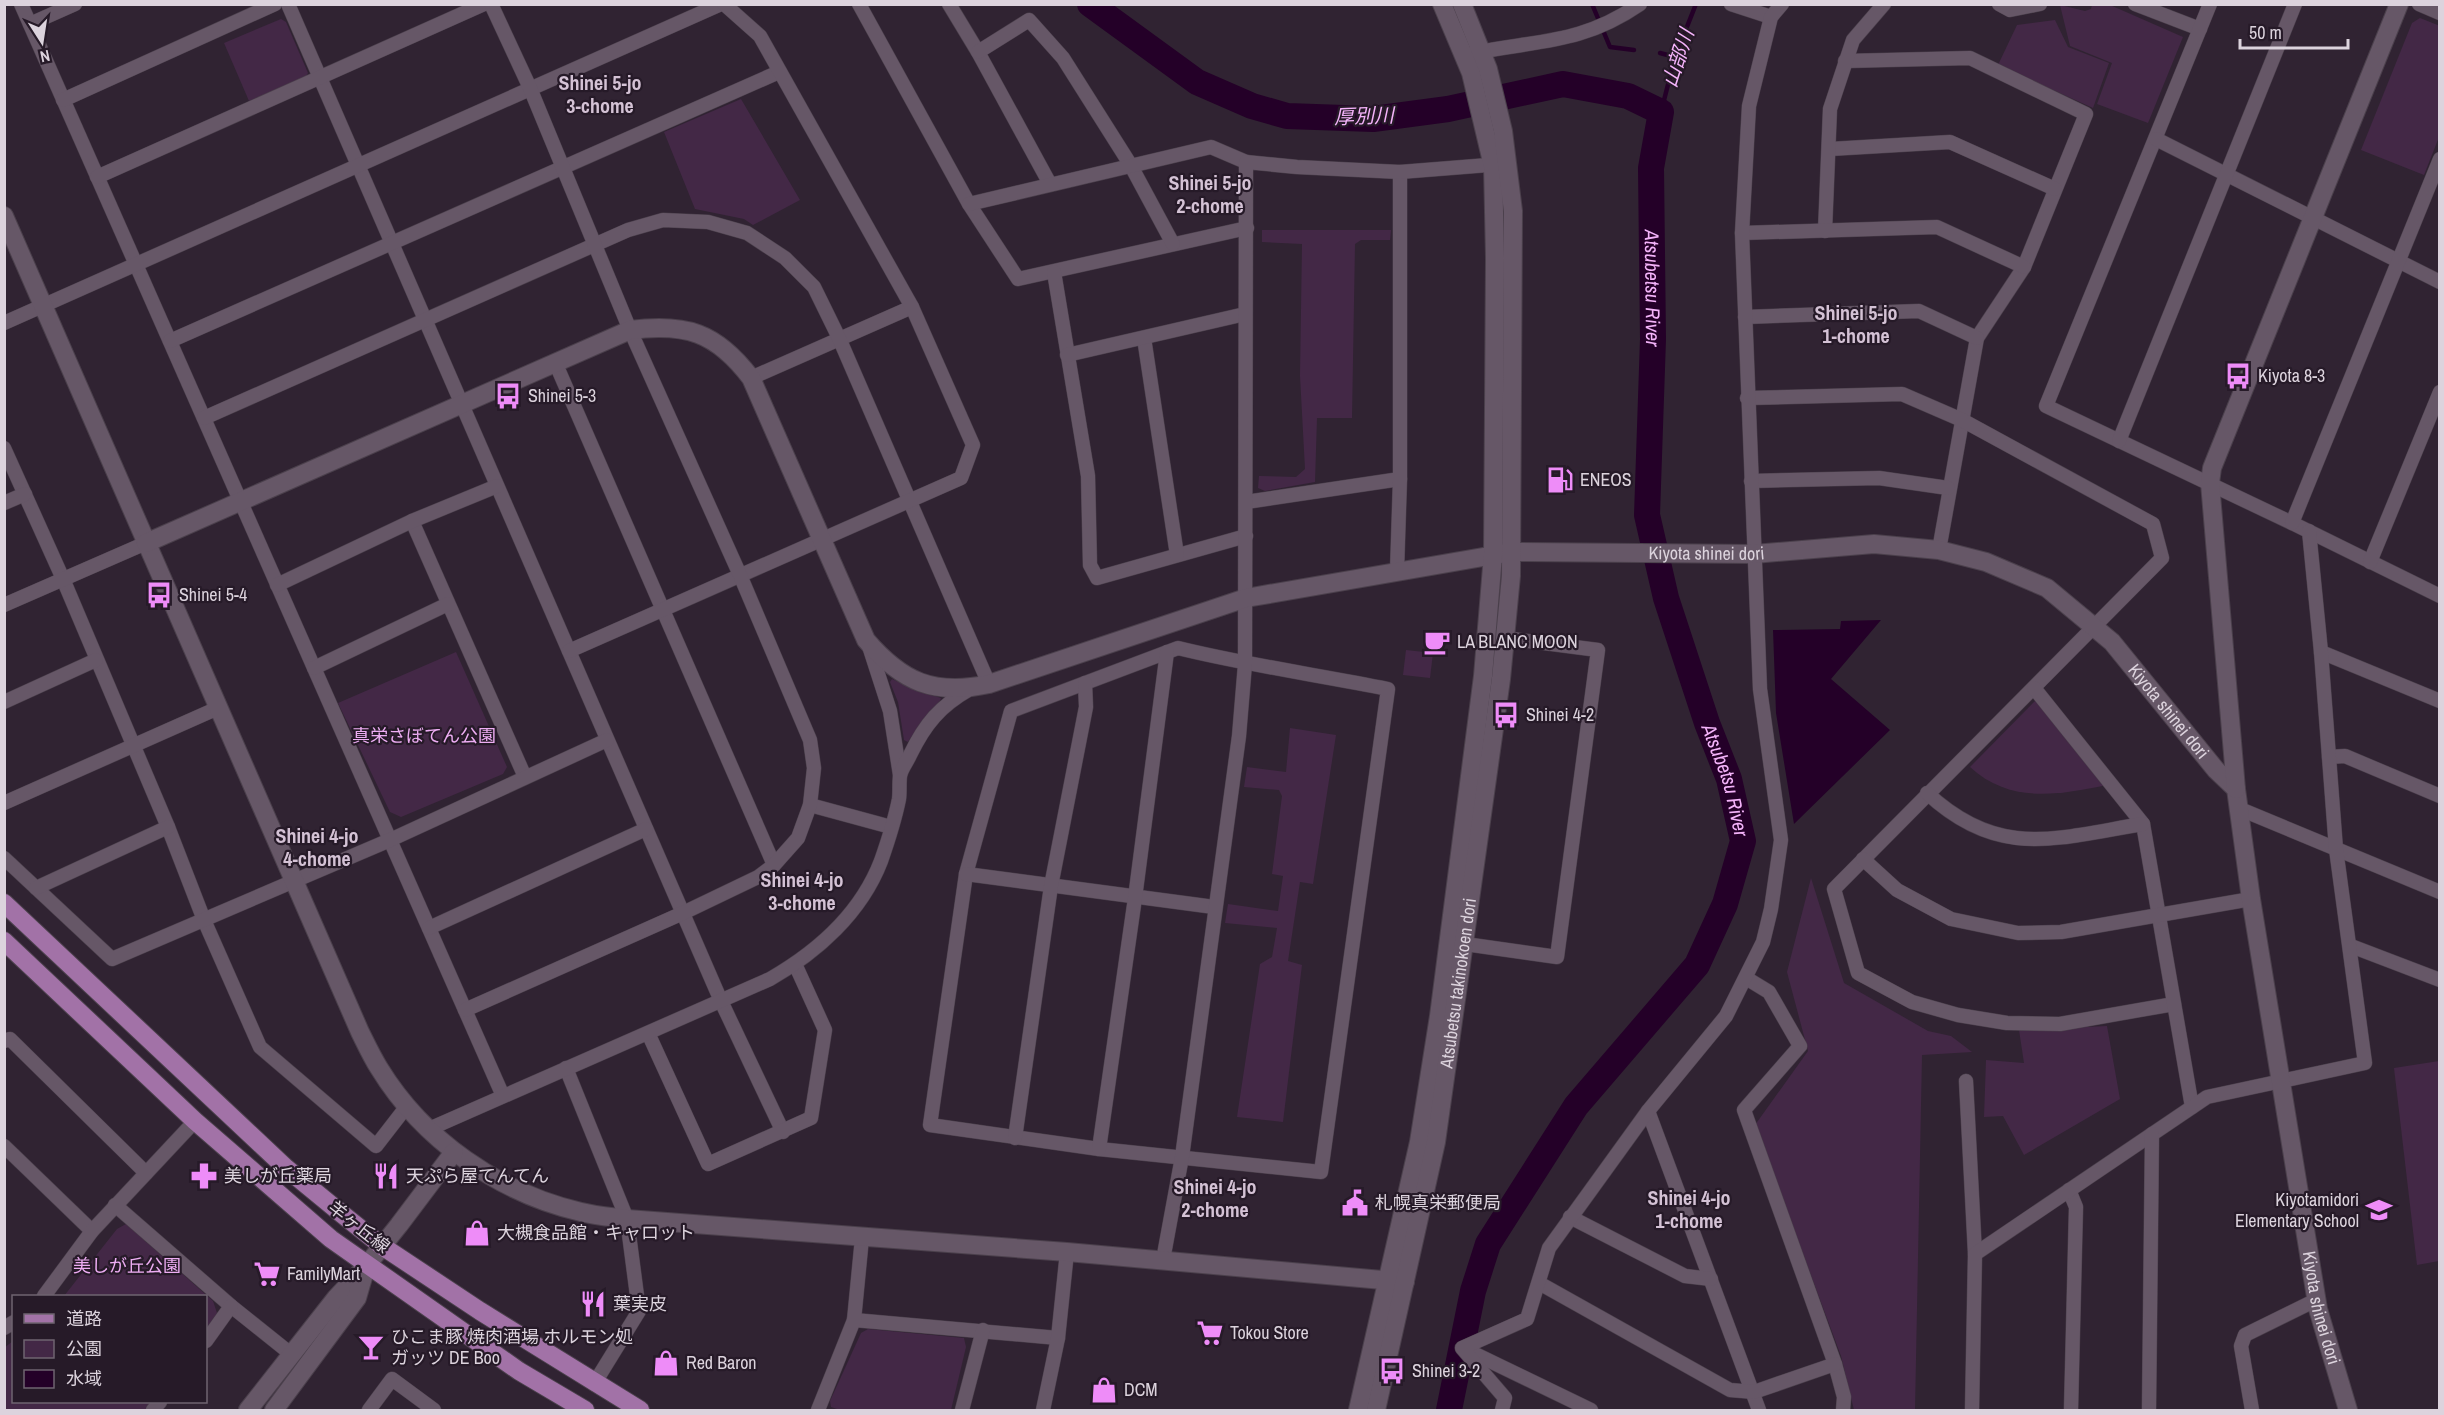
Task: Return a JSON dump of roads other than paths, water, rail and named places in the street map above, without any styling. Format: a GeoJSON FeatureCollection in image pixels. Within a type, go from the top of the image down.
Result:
{"type":"FeatureCollection","features":[{"type":"Feature","properties":{"kind":"main road","name":"羊ヶ丘線"},"geometry":{"type":"LineString","coordinates":[[7,910],[286,1168],[382,1246],[594,1384],[640,1410]]}},
{"type":"Feature","properties":{"kind":"main road","name":"羊ヶ丘線"},"geometry":{"type":"LineString","coordinates":[[4,940],[195,1122],[323,1232],[519,1371],[585,1410]]}},
{"type":"Feature","properties":{"kind":"street"},"geometry":{"type":"LineString","coordinates":[[21,4],[503,1096]]}},
{"type":"Feature","properties":{"kind":"street"},"geometry":{"type":"LineString","coordinates":[[30,24],[75,4]]}},
{"type":"Feature","properties":{"kind":"street"},"geometry":{"type":"LineString","coordinates":[[63,100],[275,4]]}},
{"type":"Feature","properties":{"kind":"street"},"geometry":{"type":"LineString","coordinates":[[288,4],[721,1001],[783,1132]]}},
{"type":"Feature","properties":{"kind":"street"},"geometry":{"type":"LineString","coordinates":[[97,177],[484,4]]}},
{"type":"Feature","properties":{"kind":"street"},"geometry":{"type":"LineString","coordinates":[[465,1010],[758,877],[774,865],[798,838],[810,805],[814,768],[810,740],[740,575],[630,330],[530,88],[491,4]]}},
{"type":"Feature","properties":{"kind":"street"},"geometry":{"type":"LineString","coordinates":[[4,323],[723,4],[760,36],[912,307],[973,445],[961,477],[569,651]]}},
{"type":"Feature","properties":{"kind":"street"},"geometry":{"type":"LineString","coordinates":[[860,4],[969,204],[1018,279],[1247,228]]}},
{"type":"Feature","properties":{"kind":"street"},"geometry":{"type":"LineString","coordinates":[[949,4],[1050,183]]}},
{"type":"Feature","properties":{"kind":"street"},"geometry":{"type":"LineString","coordinates":[[1442,4],[1476,62]]}},
{"type":"Feature","properties":{"kind":"street"},"geometry":{"type":"LineString","coordinates":[[969,204],[1130,164],[1211,147],[1246,162],[1297,167],[1400,172],[1500,164],[1495,133],[1462,4]]}},
{"type":"Feature","properties":{"kind":"street"},"geometry":{"type":"LineString","coordinates":[[1476,62],[1583,34],[1617,20],[1640,4]]}},
{"type":"Feature","properties":{"kind":"street"},"geometry":{"type":"LineString","coordinates":[[1731,4],[1771,17]]}},
{"type":"Feature","properties":{"kind":"street"},"geometry":{"type":"LineString","coordinates":[[1462,1348],[1527,1319],[1549,1248],[1648,1110],[1726,1016],[1763,942],[1771,909],[1781,840],[1760,689],[1742,233],[1749,106],[1771,17],[1782,4]]}},
{"type":"Feature","properties":{"kind":"street"},"geometry":{"type":"LineString","coordinates":[[1826,231],[1830,109],[1853,40],[1884,4]]}},
{"type":"Feature","properties":{"kind":"street"},"geometry":{"type":"LineString","coordinates":[[1999,4],[2010,10],[2040,4]]}},
{"type":"Feature","properties":{"kind":"street"},"geometry":{"type":"LineString","coordinates":[[2135,4],[2200,29]]}},
{"type":"Feature","properties":{"kind":"street"},"geometry":{"type":"LineString","coordinates":[[2210,4],[2046,406],[2210,483],[2439,596]]}},
{"type":"Feature","properties":{"kind":"street"},"geometry":{"type":"LineString","coordinates":[[2119,441],[2295,4]]}},
{"type":"Feature","properties":{"kind":"street"},"geometry":{"type":"LineString","coordinates":[[2236,789],[2210,483],[2212,468],[2399,4]]}},
{"type":"Feature","properties":{"kind":"street"},"geometry":{"type":"LineString","coordinates":[[2419,4],[2439,13]]}},
{"type":"Feature","properties":{"kind":"street"},"geometry":{"type":"LineString","coordinates":[[978,52],[1029,20],[1063,58],[1130,164],[1173,244]]}},
{"type":"Feature","properties":{"kind":"street"},"geometry":{"type":"LineString","coordinates":[[1845,61],[1970,58],[2086,114],[2024,267],[1977,338],[1948,488],[1939,550]]}},
{"type":"Feature","properties":{"kind":"street"},"geometry":{"type":"LineString","coordinates":[[170,341],[779,72]]}},
{"type":"Feature","properties":{"kind":"street"},"geometry":{"type":"LineString","coordinates":[[2156,139],[2439,282]]}},
{"type":"Feature","properties":{"kind":"street"},"geometry":{"type":"LineString","coordinates":[[1830,149],[1950,142],[2055,189]]}},
{"type":"Feature","properties":{"kind":"street"},"geometry":{"type":"LineString","coordinates":[[2292,523],[2439,159]]}},
{"type":"Feature","properties":{"kind":"street"},"geometry":{"type":"LineString","coordinates":[[1163,1260],[1182,1157],[1214,907],[1239,736],[1245,664],[1246,162]]}},
{"type":"Feature","properties":{"kind":"street","name":"Atsubetsu takinokoen dori"},"geometry":{"type":"LineString","coordinates":[[1358,1410],[1436,1142],[1465,944],[1505,638],[1512,552],[1513,211],[1500,164]]}},
{"type":"Feature","properties":{"kind":"street","name":"Atsubetsu takinokoen dori"},"geometry":{"type":"LineString","coordinates":[[1376,1410],[1438,1017],[1483,676],[1492,555],[1496,258],[1500,164]]}},
{"type":"Feature","properties":{"kind":"street"},"geometry":{"type":"LineString","coordinates":[[1397,571],[1400,479],[1400,172]]}},
{"type":"Feature","properties":{"kind":"street"},"geometry":{"type":"LineString","coordinates":[[4,216],[360,1032],[379,1068],[407,1107],[454,1152],[497,1179],[532,1196],[581,1212],[627,1219],[1067,1252],[1396,1280]]}},
{"type":"Feature","properties":{"kind":"street"},"geometry":{"type":"LineString","coordinates":[[204,418],[628,230],[663,220],[708,222],[747,233],[785,258],[814,287],[839,338],[910,500],[980,686],[948,702],[924,728],[900,775]]}},
{"type":"Feature","properties":{"kind":"street"},"geometry":{"type":"LineString","coordinates":[[1742,233],[1937,227],[2024,267]]}},
{"type":"Feature","properties":{"kind":"street"},"geometry":{"type":"LineString","coordinates":[[1054,272],[1088,476],[1090,565],[1097,578],[1246,536]]}},
{"type":"Feature","properties":{"kind":"street"},"geometry":{"type":"LineString","coordinates":[[751,378],[912,307]]}},
{"type":"Feature","properties":{"kind":"street"},"geometry":{"type":"LineString","coordinates":[[1745,316],[1919,311],[1977,338]]}},
{"type":"Feature","properties":{"kind":"street"},"geometry":{"type":"LineString","coordinates":[[1067,355],[1245,314]]}},
{"type":"Feature","properties":{"kind":"street"},"geometry":{"type":"LineString","coordinates":[[4,605],[630,330],[681,328],[709,338],[740,362],[751,378],[882,680],[890,711],[900,775],[899,797],[880,862],[863,894],[841,924],[795,964],[770,979],[429,1129]]}},
{"type":"Feature","properties":{"kind":"street"},"geometry":{"type":"LineString","coordinates":[[1144,338],[1177,555]]}},
{"type":"Feature","properties":{"kind":"street"},"geometry":{"type":"LineString","coordinates":[[555,362],[774,865]]}},
{"type":"Feature","properties":{"kind":"street"},"geometry":{"type":"LineString","coordinates":[[2370,562],[2439,392]]}},
{"type":"Feature","properties":{"kind":"street"},"geometry":{"type":"LineString","coordinates":[[1747,398],[1902,394],[1962,420],[2153,524],[2162,558],[1834,889],[1858,973],[1912,1002],[1958,1015],[2007,1023],[2060,1024],[2174,1004]]}},
{"type":"Feature","properties":{"kind":"street"},"geometry":{"type":"LineString","coordinates":[[4,448],[63,579],[168,827],[204,920],[260,1047],[376,1146],[407,1107]]}},
{"type":"Feature","properties":{"kind":"street"},"geometry":{"type":"LineString","coordinates":[[1751,481],[1879,478],[1948,488]]}},
{"type":"Feature","properties":{"kind":"street"},"geometry":{"type":"LineString","coordinates":[[1246,502],[1400,479]]}},
{"type":"Feature","properties":{"kind":"street"},"geometry":{"type":"LineString","coordinates":[[278,585],[412,521],[497,486]]}},
{"type":"Feature","properties":{"kind":"street"},"geometry":{"type":"LineString","coordinates":[[4,503],[25,494]]}},
{"type":"Feature","properties":{"kind":"street"},"geometry":{"type":"LineString","coordinates":[[412,521],[525,777]]}},
{"type":"Feature","properties":{"kind":"street"},"geometry":{"type":"LineString","coordinates":[[1975,1254],[2207,1097],[2365,1063],[2351,946],[2336,849],[2309,531]]}},
{"type":"Feature","properties":{"kind":"street","name":"Kiyota shinei dori"},"geometry":{"type":"LineString","coordinates":[[866,640],[894,669],[916,681],[945,688],[980,686],[1246,598],[1512,552],[1754,554],[1874,544],[1939,550],[1986,562],[2047,588],[2094,626],[2135,669],[2216,770],[2236,789],[2251,899],[2316,1300],[2348,1410]]}},
{"type":"Feature","properties":{"kind":"street"},"geometry":{"type":"LineString","coordinates":[[314,668],[448,604]]}},
{"type":"Feature","properties":{"kind":"street"},"geometry":{"type":"LineString","coordinates":[[1465,944],[1557,957],[1598,651],[1505,638]]}},
{"type":"Feature","properties":{"kind":"street"},"geometry":{"type":"LineString","coordinates":[[1178,648],[1245,664],[1302,672],[1388,689],[1321,1172],[1099,1149],[930,1125],[966,874],[1011,711],[1167,652],[1178,648]]}},
{"type":"Feature","properties":{"kind":"street"},"geometry":{"type":"LineString","coordinates":[[1099,1149],[1136,898],[1167,652]]}},
{"type":"Feature","properties":{"kind":"street"},"geometry":{"type":"LineString","coordinates":[[2321,652],[2439,702]]}},
{"type":"Feature","properties":{"kind":"street"},"geometry":{"type":"LineString","coordinates":[[4,702],[96,660]]}},
{"type":"Feature","properties":{"kind":"street"},"geometry":{"type":"LineString","coordinates":[[1015,1138],[1051,886],[1086,707],[1085,682]]}},
{"type":"Feature","properties":{"kind":"street"},"geometry":{"type":"LineString","coordinates":[[2034,688],[2143,824],[2192,1107]]}},
{"type":"Feature","properties":{"kind":"street"},"geometry":{"type":"LineString","coordinates":[[4,803],[132,744],[218,708]]}},
{"type":"Feature","properties":{"kind":"street"},"geometry":{"type":"LineString","coordinates":[[4,858],[112,959],[390,840],[607,740]]}},
{"type":"Feature","properties":{"kind":"street"},"geometry":{"type":"LineString","coordinates":[[2329,757],[2344,756],[2439,796]]}},
{"type":"Feature","properties":{"kind":"street"},"geometry":{"type":"LineString","coordinates":[[1927,794],[1962,822],[2004,838],[2043,840],[2143,824]]}},
{"type":"Feature","properties":{"kind":"street"},"geometry":{"type":"LineString","coordinates":[[810,805],[891,827]]}},
{"type":"Feature","properties":{"kind":"street"},"geometry":{"type":"LineString","coordinates":[[2240,809],[2439,892]]}},
{"type":"Feature","properties":{"kind":"street"},"geometry":{"type":"LineString","coordinates":[[36,888],[168,827]]}},
{"type":"Feature","properties":{"kind":"street"},"geometry":{"type":"LineString","coordinates":[[429,928],[646,829]]}},
{"type":"Feature","properties":{"kind":"street"},"geometry":{"type":"LineString","coordinates":[[1863,859],[1897,890],[1951,919],[2018,933],[2061,932],[2251,899]]}},
{"type":"Feature","properties":{"kind":"street"},"geometry":{"type":"LineString","coordinates":[[966,874],[1214,907]]}},
{"type":"Feature","properties":{"kind":"street"},"geometry":{"type":"LineString","coordinates":[[2351,946],[2439,980]]}},
{"type":"Feature","properties":{"kind":"street"},"geometry":{"type":"LineString","coordinates":[[648,1033],[708,1164],[783,1132],[812,1118],[825,1030],[795,964]]}},
{"type":"Feature","properties":{"kind":"street"},"geometry":{"type":"LineString","coordinates":[[1746,978],[1769,992],[1800,1047],[1743,1110],[1835,1364],[1844,1397],[1843,1410]]}},
{"type":"Feature","properties":{"kind":"street"},"geometry":{"type":"LineString","coordinates":[[4,1041],[10,1039],[146,1173]]}},
{"type":"Feature","properties":{"kind":"street"},"geometry":{"type":"LineString","coordinates":[[566,1068],[627,1219],[639,1311],[594,1384]]}},
{"type":"Feature","properties":{"kind":"street"},"geometry":{"type":"LineString","coordinates":[[1966,1082],[1975,1254],[1972,1410]]}},
{"type":"Feature","properties":{"kind":"street"},"geometry":{"type":"LineString","coordinates":[[1648,1110],[1759,1410]]}},
{"type":"Feature","properties":{"kind":"street"},"geometry":{"type":"LineString","coordinates":[[45,1295],[92,1231],[195,1122]]}},
{"type":"Feature","properties":{"kind":"street"},"geometry":{"type":"LineString","coordinates":[[2150,1410],[2154,1156],[2152,1134]]}},
{"type":"Feature","properties":{"kind":"street"},"geometry":{"type":"LineString","coordinates":[[4,1146],[92,1231]]}},
{"type":"Feature","properties":{"kind":"street"},"geometry":{"type":"LineString","coordinates":[[248,1410],[336,1298],[367,1265],[454,1152]]}},
{"type":"Feature","properties":{"kind":"street"},"geometry":{"type":"LineString","coordinates":[[2069,1190],[2076,1207],[2071,1410]]}},
{"type":"Feature","properties":{"kind":"street"},"geometry":{"type":"LineString","coordinates":[[115,1205],[231,1306],[291,1354]]}},
{"type":"Feature","properties":{"kind":"street"},"geometry":{"type":"LineString","coordinates":[[1570,1217],[1685,1276],[1711,1279]]}},
{"type":"Feature","properties":{"kind":"street"},"geometry":{"type":"LineString","coordinates":[[818,1410],[854,1320],[862,1238]]}},
{"type":"Feature","properties":{"kind":"street"},"geometry":{"type":"LineString","coordinates":[[1043,1410],[1058,1338],[1067,1252]]}},
{"type":"Feature","properties":{"kind":"street"},"geometry":{"type":"LineString","coordinates":[[274,1410],[357,1298],[367,1265]]}},
{"type":"Feature","properties":{"kind":"street"},"geometry":{"type":"LineString","coordinates":[[1539,1283],[1730,1390],[1754,1392],[1835,1364]]}},
{"type":"Feature","properties":{"kind":"street"},"geometry":{"type":"LineString","coordinates":[[2252,1410],[2241,1346],[2245,1335],[2316,1300]]}},
{"type":"Feature","properties":{"kind":"street"},"geometry":{"type":"LineString","coordinates":[[207,1340],[231,1306]]}},
{"type":"Feature","properties":{"kind":"street"},"geometry":{"type":"LineString","coordinates":[[854,1320],[1058,1338]]}},
{"type":"Feature","properties":{"kind":"street"},"geometry":{"type":"LineString","coordinates":[[962,1410],[983,1330]]}},
{"type":"Feature","properties":{"kind":"street"},"geometry":{"type":"LineString","coordinates":[[1462,1348],[1505,1398],[1502,1410]]}},
{"type":"Feature","properties":{"kind":"street"},"geometry":{"type":"LineString","coordinates":[[1462,1348],[1591,1410]]}},
{"type":"Feature","properties":{"kind":"street"},"geometry":{"type":"LineString","coordinates":[[369,1410],[392,1379],[434,1410]]}},
{"type":"Feature","properties":{"kind":"water"},"geometry":{"type":"Polygon","coordinates":[[[1881,620],[1831,679],[1890,730],[1794,824],[1776,713],[1773,630],[1840,629],[1841,621],[1881,620]]]}},
{"type":"Feature","properties":{"kind":"waterway","name":"Atsubetsu River"},"geometry":{"type":"LineString","coordinates":[[1090,4],[1197,82],[1252,106],[1287,116],[1373,119],[1448,109],[1563,84],[1628,96],[1661,112],[1651,168],[1653,339],[1647,515],[1666,598],[1707,723],[1729,779],[1743,841],[1725,904],[1697,965],[1576,1106],[1488,1244],[1473,1291],[1449,1410]]}},
{"type":"Feature","properties":{"kind":"waterway"},"geometry":{"type":"LineString","coordinates":[[1592,4],[1610,47],[1634,50]]}},
{"type":"Feature","properties":{"kind":"waterway","name":"山部川"},"geometry":{"type":"LineString","coordinates":[[1661,112],[1675,57],[1696,4]]}},
{"type":"Feature","properties":{"kind":"waterway"},"geometry":{"type":"LineString","coordinates":[[1660,53],[1675,57]]}},
{"type":"Feature","properties":{"kind":"place","name":"Kiyota 8-3"},"geometry":{"type":"Point","coordinates":[2238,376]}},
{"type":"Feature","properties":{"kind":"place","name":"Shinei 5-3"},"geometry":{"type":"Point","coordinates":[508,396]}},
{"type":"Feature","properties":{"kind":"place","name":"ENEOS"},"geometry":{"type":"Point","coordinates":[1560,480]}},
{"type":"Feature","properties":{"kind":"place","name":"Shinei 5-4"},"geometry":{"type":"Point","coordinates":[159,595]}},
{"type":"Feature","properties":{"kind":"place","name":"LA BLANC MOON"},"geometry":{"type":"Point","coordinates":[1437,642]}},
{"type":"Feature","properties":{"kind":"place","name":"Shinei 4-2"},"geometry":{"type":"Point","coordinates":[1506,715]}},
{"type":"Feature","properties":{"kind":"place","name":"美しが丘薬局"},"geometry":{"type":"Point","coordinates":[204,1176]}},
{"type":"Feature","properties":{"kind":"place","name":"天ぷら屋てんてん"},"geometry":{"type":"Point","coordinates":[386,1176]}},
{"type":"Feature","properties":{"kind":"place","name":"札幌真栄郵便局"},"geometry":{"type":"Point","coordinates":[1355,1203]}},
{"type":"Feature","properties":{"kind":"place","name":"Kiyotamidori Elementary School"},"geometry":{"type":"Point","coordinates":[2379,1210]}},
{"type":"Feature","properties":{"kind":"place","name":"大槻食品館・キャロット"},"geometry":{"type":"Point","coordinates":[477,1233]}},
{"type":"Feature","properties":{"kind":"place","name":"FamilyMart"},"geometry":{"type":"Point","coordinates":[267,1274]}},
{"type":"Feature","properties":{"kind":"place","name":"葉実皮"},"geometry":{"type":"Point","coordinates":[593,1304]}},
{"type":"Feature","properties":{"kind":"place","name":"Tokou Store"},"geometry":{"type":"Point","coordinates":[1210,1333]}},
{"type":"Feature","properties":{"kind":"place","name":"ひこま豚 焼肉酒場 ホルモン処 ガッツ DE Boo"},"geometry":{"type":"Point","coordinates":[371,1347]}},
{"type":"Feature","properties":{"kind":"place","name":"Red Baron"},"geometry":{"type":"Point","coordinates":[666,1363]}},
{"type":"Feature","properties":{"kind":"place","name":"Shinei 3-2"},"geometry":{"type":"Point","coordinates":[1392,1371]}},
{"type":"Feature","properties":{"kind":"place","name":"DCM"},"geometry":{"type":"Point","coordinates":[1104,1390]}},
{"type":"Feature","properties":{"kind":"district","name":"Shinei 5-jo 3-chome"},"geometry":{"type":"Point","coordinates":[600,94]}},
{"type":"Feature","properties":{"kind":"district","name":"Shinei 5-jo 2-chome"},"geometry":{"type":"Point","coordinates":[1210,194]}},
{"type":"Feature","properties":{"kind":"district","name":"Shinei 5-jo 1-chome"},"geometry":{"type":"Point","coordinates":[1856,324]}},
{"type":"Feature","properties":{"kind":"district","name":"Shinei 4-jo 4-chome"},"geometry":{"type":"Point","coordinates":[317,848]}},
{"type":"Feature","properties":{"kind":"district","name":"Shinei 4-jo 3-chome"},"geometry":{"type":"Point","coordinates":[802,892]}},
{"type":"Feature","properties":{"kind":"district","name":"Shinei 4-jo 2-chome"},"geometry":{"type":"Point","coordinates":[1215,1198]}},
{"type":"Feature","properties":{"kind":"district","name":"Shinei 4-jo 1-chome"},"geometry":{"type":"Point","coordinates":[1689,1210]}},
{"type":"Feature","properties":{"kind":"water label","name":"厚別川"},"geometry":{"type":"Point","coordinates":[1364,116]}},
{"type":"Feature","properties":{"kind":"park label","name":"真栄さぼてん公園"},"geometry":{"type":"Point","coordinates":[424,736]}},
{"type":"Feature","properties":{"kind":"park label","name":"美しが丘公園"},"geometry":{"type":"Point","coordinates":[127,1266]}}]}
